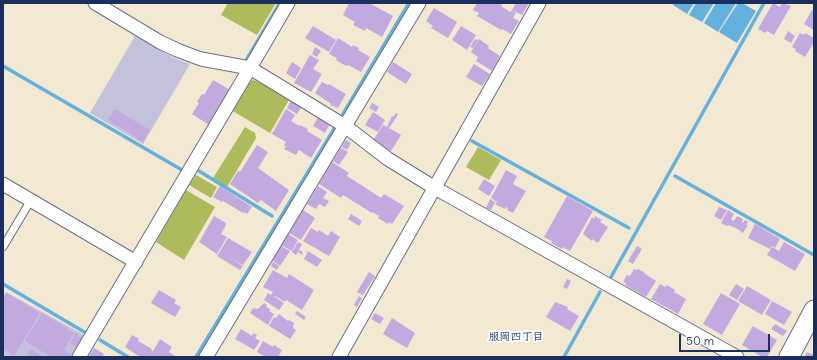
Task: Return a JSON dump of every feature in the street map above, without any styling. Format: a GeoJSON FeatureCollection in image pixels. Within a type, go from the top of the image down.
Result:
{"type":"FeatureCollection","features":[{"type":"Feature","properties":{"kind":"main road"},"geometry":{"type":"LineString","coordinates":[[789,357],[806,342],[814,310]]}},
{"type":"Feature","properties":{"kind":"street"},"geometry":{"type":"LineString","coordinates":[[95,3],[160,42],[177,50],[201,59],[250,68],[345,126],[388,159],[435,188],[737,357]]}},
{"type":"Feature","properties":{"kind":"street"},"geometry":{"type":"LineString","coordinates":[[79,357],[288,3]]}},
{"type":"Feature","properties":{"kind":"street"},"geometry":{"type":"LineString","coordinates":[[206,357],[419,3]]}},
{"type":"Feature","properties":{"kind":"street"},"geometry":{"type":"LineString","coordinates":[[339,357],[538,3]]}},
{"type":"Feature","properties":{"kind":"street"},"geometry":{"type":"LineString","coordinates":[[3,184],[136,262]]}},
{"type":"Feature","properties":{"kind":"lane"},"geometry":{"type":"LineString","coordinates":[[3,247],[31,200]]}},
{"type":"Feature","properties":{"kind":"shaded area"},"geometry":{"type":"Polygon","coordinates":[[[135,36],[174,58],[190,64],[143,144],[90,113],[135,36]]]}},
{"type":"Feature","properties":{"kind":"shaded area"},"geometry":{"type":"Polygon","coordinates":[[[6,292],[84,335],[71,357],[3,357],[3,297],[6,292]]]}},
{"type":"Feature","properties":{"kind":"green space"},"geometry":{"type":"Polygon","coordinates":[[[228,3],[276,3],[257,35],[221,15],[228,3]]]}},
{"type":"Feature","properties":{"kind":"green space"},"geometry":{"type":"Polygon","coordinates":[[[254,80],[290,98],[270,133],[231,110],[248,82],[254,80]]]}},
{"type":"Feature","properties":{"kind":"green space"},"geometry":{"type":"Polygon","coordinates":[[[245,127],[255,133],[256,138],[227,187],[213,178],[245,127]]]}},
{"type":"Feature","properties":{"kind":"green space"},"geometry":{"type":"Polygon","coordinates":[[[478,147],[501,160],[489,180],[466,167],[478,147]]]}},
{"type":"Feature","properties":{"kind":"green space"},"geometry":{"type":"Polygon","coordinates":[[[196,175],[217,187],[211,198],[189,185],[196,175]]]}},
{"type":"Feature","properties":{"kind":"green space"},"geometry":{"type":"Polygon","coordinates":[[[186,190],[215,207],[184,260],[156,242],[186,190]]]}},
{"type":"Feature","properties":{"kind":"water"},"geometry":{"type":"Polygon","coordinates":[[[674,3],[694,3],[687,14],[673,5],[674,3]]]}},
{"type":"Feature","properties":{"kind":"water"},"geometry":{"type":"Polygon","coordinates":[[[696,3],[714,3],[702,22],[689,15],[696,3]]]}},
{"type":"Feature","properties":{"kind":"water"},"geometry":{"type":"Polygon","coordinates":[[[716,3],[736,3],[718,32],[704,23],[716,3]]]}},
{"type":"Feature","properties":{"kind":"water"},"geometry":{"type":"Polygon","coordinates":[[[738,3],[742,3],[756,11],[737,43],[719,32],[738,3]]]}},
{"type":"Feature","properties":{"kind":"building"},"geometry":{"type":"Polygon","coordinates":[[[349,3],[369,3],[393,16],[382,37],[366,28],[365,31],[353,25],[355,22],[343,15],[349,3]]]}},
{"type":"Feature","properties":{"kind":"building"},"geometry":{"type":"Polygon","coordinates":[[[477,3],[499,3],[510,12],[512,10],[516,13],[513,18],[519,21],[511,34],[477,16],[479,13],[473,10],[477,3]]]}},
{"type":"Feature","properties":{"kind":"building"},"geometry":{"type":"Polygon","coordinates":[[[516,3],[529,3],[522,15],[512,10],[516,3]]]}},
{"type":"Feature","properties":{"kind":"building"},"geometry":{"type":"Polygon","coordinates":[[[773,3],[780,7],[782,3],[791,6],[774,35],[767,31],[765,33],[758,29],[773,3]]]}},
{"type":"Feature","properties":{"kind":"building"},"geometry":{"type":"Polygon","coordinates":[[[434,8],[457,22],[448,38],[431,28],[433,26],[426,21],[434,8]]]}},
{"type":"Feature","properties":{"kind":"building"},"geometry":{"type":"Polygon","coordinates":[[[812,10],[814,11],[814,30],[804,24],[812,10]]]}},
{"type":"Feature","properties":{"kind":"building"},"geometry":{"type":"Polygon","coordinates":[[[313,26],[336,40],[329,52],[305,38],[313,26]]]}},
{"type":"Feature","properties":{"kind":"building"},"geometry":{"type":"Polygon","coordinates":[[[461,26],[476,35],[467,50],[452,40],[461,26]]]}},
{"type":"Feature","properties":{"kind":"building"},"geometry":{"type":"Polygon","coordinates":[[[788,31],[795,36],[791,43],[784,39],[788,31]]]}},
{"type":"Feature","properties":{"kind":"building"},"geometry":{"type":"Polygon","coordinates":[[[800,33],[804,35],[805,33],[814,38],[814,42],[805,57],[795,51],[796,49],[792,47],[800,33]]]}},
{"type":"Feature","properties":{"kind":"building"},"geometry":{"type":"Polygon","coordinates":[[[338,38],[352,47],[353,45],[359,48],[358,50],[370,57],[361,72],[348,65],[346,66],[336,60],[337,58],[329,54],[338,38]]]}},
{"type":"Feature","properties":{"kind":"building"},"geometry":{"type":"Polygon","coordinates":[[[475,39],[478,40],[473,48],[470,47],[475,39]]]}},
{"type":"Feature","properties":{"kind":"building"},"geometry":{"type":"Polygon","coordinates":[[[479,39],[489,46],[488,48],[500,56],[492,71],[476,61],[478,57],[471,52],[479,39]]]}},
{"type":"Feature","properties":{"kind":"building"},"geometry":{"type":"Polygon","coordinates":[[[315,47],[321,51],[317,57],[312,54],[315,47]]]}},
{"type":"Feature","properties":{"kind":"building"},"geometry":{"type":"Polygon","coordinates":[[[310,55],[319,60],[313,69],[322,74],[311,92],[294,83],[310,55]]]}},
{"type":"Feature","properties":{"kind":"building"},"geometry":{"type":"Polygon","coordinates":[[[292,62],[301,68],[295,79],[286,73],[292,62]]]}},
{"type":"Feature","properties":{"kind":"building"},"geometry":{"type":"Polygon","coordinates":[[[393,62],[412,74],[406,84],[387,72],[393,62]]]}},
{"type":"Feature","properties":{"kind":"building"},"geometry":{"type":"Polygon","coordinates":[[[474,64],[490,74],[482,86],[466,77],[474,64]]]}},
{"type":"Feature","properties":{"kind":"building"},"geometry":{"type":"Polygon","coordinates":[[[213,80],[230,90],[209,125],[192,114],[199,103],[197,102],[202,94],[204,95],[213,80]]]}},
{"type":"Feature","properties":{"kind":"building"},"geometry":{"type":"Polygon","coordinates":[[[322,82],[328,85],[329,84],[346,94],[338,108],[330,105],[331,104],[315,93],[322,82]]]}},
{"type":"Feature","properties":{"kind":"building"},"geometry":{"type":"Polygon","coordinates":[[[292,99],[302,106],[297,114],[287,108],[292,99]]]}},
{"type":"Feature","properties":{"kind":"building"},"geometry":{"type":"Polygon","coordinates":[[[372,103],[379,107],[376,112],[369,108],[372,103]]]}},
{"type":"Feature","properties":{"kind":"building"},"geometry":{"type":"Polygon","coordinates":[[[115,109],[150,130],[143,142],[108,120],[115,109]]]}},
{"type":"Feature","properties":{"kind":"building"},"geometry":{"type":"Polygon","coordinates":[[[286,109],[295,115],[291,121],[308,129],[307,131],[322,140],[311,158],[299,150],[296,155],[284,149],[286,147],[284,145],[286,142],[272,134],[286,109]]]}},
{"type":"Feature","properties":{"kind":"building"},"geometry":{"type":"Polygon","coordinates":[[[373,112],[385,120],[378,132],[365,125],[373,112]]]}},
{"type":"Feature","properties":{"kind":"building"},"geometry":{"type":"Polygon","coordinates":[[[396,113],[398,114],[389,128],[401,135],[391,151],[373,141],[383,125],[387,127],[392,116],[393,117],[396,113]]]}},
{"type":"Feature","properties":{"kind":"building"},"geometry":{"type":"Polygon","coordinates":[[[319,116],[330,123],[325,133],[313,126],[319,116]]]}},
{"type":"Feature","properties":{"kind":"building"},"geometry":{"type":"Polygon","coordinates":[[[346,140],[351,143],[347,150],[342,147],[346,140]]]}},
{"type":"Feature","properties":{"kind":"building"},"geometry":{"type":"Polygon","coordinates":[[[257,145],[268,152],[258,168],[289,190],[276,211],[261,200],[258,203],[230,184],[238,171],[240,172],[257,145]]]}},
{"type":"Feature","properties":{"kind":"building"},"geometry":{"type":"Polygon","coordinates":[[[341,148],[348,152],[339,165],[333,161],[341,148]]]}},
{"type":"Feature","properties":{"kind":"building"},"geometry":{"type":"Polygon","coordinates":[[[332,162],[349,173],[347,176],[381,198],[384,194],[404,206],[392,224],[389,222],[388,224],[378,218],[379,216],[343,195],[341,198],[319,184],[332,162]]]}},
{"type":"Feature","properties":{"kind":"building"},"geometry":{"type":"Polygon","coordinates":[[[506,170],[517,176],[513,184],[526,191],[513,213],[507,210],[508,208],[506,207],[505,209],[495,204],[497,202],[491,198],[506,170]]]}},
{"type":"Feature","properties":{"kind":"building"},"geometry":{"type":"Polygon","coordinates":[[[484,179],[495,186],[489,196],[478,189],[484,179]]]}},
{"type":"Feature","properties":{"kind":"building"},"geometry":{"type":"Polygon","coordinates":[[[220,186],[252,207],[247,214],[213,197],[220,186]]]}},
{"type":"Feature","properties":{"kind":"building"},"geometry":{"type":"Polygon","coordinates":[[[318,186],[327,192],[323,198],[329,201],[325,207],[319,204],[316,209],[307,204],[318,186]]]}},
{"type":"Feature","properties":{"kind":"building"},"geometry":{"type":"Polygon","coordinates":[[[567,196],[593,211],[570,251],[563,247],[562,249],[544,237],[567,196]]]}},
{"type":"Feature","properties":{"kind":"building"},"geometry":{"type":"Polygon","coordinates":[[[490,199],[495,202],[491,210],[486,208],[490,199]]]}},
{"type":"Feature","properties":{"kind":"building"},"geometry":{"type":"Polygon","coordinates":[[[719,207],[727,210],[721,220],[714,216],[719,207]]]}},
{"type":"Feature","properties":{"kind":"building"},"geometry":{"type":"Polygon","coordinates":[[[303,210],[315,218],[301,240],[289,233],[303,210]]]}},
{"type":"Feature","properties":{"kind":"building"},"geometry":{"type":"Polygon","coordinates":[[[728,210],[734,214],[731,219],[734,221],[737,216],[743,219],[743,223],[745,220],[748,222],[746,225],[748,225],[743,233],[736,228],[721,223],[728,210]]]}},
{"type":"Feature","properties":{"kind":"building"},"geometry":{"type":"Polygon","coordinates":[[[351,214],[362,221],[359,226],[348,219],[351,214]]]}},
{"type":"Feature","properties":{"kind":"building"},"geometry":{"type":"Polygon","coordinates":[[[214,216],[226,223],[221,234],[227,237],[217,254],[199,242],[214,216]]]}},
{"type":"Feature","properties":{"kind":"building"},"geometry":{"type":"Polygon","coordinates":[[[595,216],[602,220],[600,222],[608,227],[598,243],[592,239],[592,241],[583,234],[592,217],[594,219],[595,216]]]}},
{"type":"Feature","properties":{"kind":"building"},"geometry":{"type":"Polygon","coordinates":[[[755,224],[780,239],[775,248],[772,246],[770,249],[748,238],[755,224]]]}},
{"type":"Feature","properties":{"kind":"building"},"geometry":{"type":"Polygon","coordinates":[[[311,228],[318,232],[319,230],[328,236],[331,231],[340,237],[329,256],[303,241],[311,228]]]}},
{"type":"Feature","properties":{"kind":"building"},"geometry":{"type":"Polygon","coordinates":[[[288,234],[298,240],[292,251],[281,245],[288,234]]]}},
{"type":"Feature","properties":{"kind":"building"},"geometry":{"type":"Polygon","coordinates":[[[228,238],[252,252],[243,265],[231,258],[243,266],[240,270],[217,256],[228,238]]]}},
{"type":"Feature","properties":{"kind":"building"},"geometry":{"type":"Polygon","coordinates":[[[298,242],[302,244],[299,250],[303,252],[302,255],[298,252],[296,255],[292,252],[298,242]]]}},
{"type":"Feature","properties":{"kind":"building"},"geometry":{"type":"Polygon","coordinates":[[[784,242],[805,254],[795,271],[767,255],[772,247],[779,251],[784,242]]]}},
{"type":"Feature","properties":{"kind":"building"},"geometry":{"type":"Polygon","coordinates":[[[281,246],[290,251],[280,266],[272,260],[281,246]]]}},
{"type":"Feature","properties":{"kind":"building"},"geometry":{"type":"Polygon","coordinates":[[[637,246],[642,249],[633,264],[628,261],[637,246]]]}},
{"type":"Feature","properties":{"kind":"building"},"geometry":{"type":"Polygon","coordinates":[[[308,251],[322,260],[317,267],[304,259],[308,251]]]}},
{"type":"Feature","properties":{"kind":"building"},"geometry":{"type":"Polygon","coordinates":[[[273,262],[279,266],[277,270],[271,266],[273,262]]]}},
{"type":"Feature","properties":{"kind":"building"},"geometry":{"type":"Polygon","coordinates":[[[634,269],[638,269],[656,281],[646,297],[625,285],[626,283],[623,282],[627,275],[630,276],[634,269]]]}},
{"type":"Feature","properties":{"kind":"building"},"geometry":{"type":"Polygon","coordinates":[[[273,270],[287,278],[289,274],[314,290],[302,310],[286,300],[285,302],[275,296],[284,303],[279,310],[264,300],[268,293],[271,295],[273,292],[263,287],[273,270]]]}},
{"type":"Feature","properties":{"kind":"building"},"geometry":{"type":"Polygon","coordinates":[[[369,272],[375,276],[363,295],[357,292],[369,272]]]}},
{"type":"Feature","properties":{"kind":"building"},"geometry":{"type":"Polygon","coordinates":[[[567,279],[571,281],[567,289],[563,287],[567,279]]]}},
{"type":"Feature","properties":{"kind":"building"},"geometry":{"type":"Polygon","coordinates":[[[660,284],[665,287],[667,285],[675,290],[674,292],[686,299],[678,314],[651,299],[660,284]]]}},
{"type":"Feature","properties":{"kind":"building"},"geometry":{"type":"Polygon","coordinates":[[[736,284],[744,289],[737,300],[729,295],[736,284]]]}},
{"type":"Feature","properties":{"kind":"building"},"geometry":{"type":"Polygon","coordinates":[[[747,286],[771,300],[762,315],[738,301],[747,286]]]}},
{"type":"Feature","properties":{"kind":"building"},"geometry":{"type":"Polygon","coordinates":[[[159,290],[176,300],[174,303],[181,307],[175,317],[151,303],[159,290]]]}},
{"type":"Feature","properties":{"kind":"building"},"geometry":{"type":"Polygon","coordinates":[[[7,293],[40,313],[14,356],[3,349],[3,300],[7,293]]]}},
{"type":"Feature","properties":{"kind":"building"},"geometry":{"type":"Polygon","coordinates":[[[721,293],[740,304],[722,335],[703,324],[721,293]]]}},
{"type":"Feature","properties":{"kind":"building"},"geometry":{"type":"Polygon","coordinates":[[[359,296],[362,298],[357,307],[354,305],[359,296]]]}},
{"type":"Feature","properties":{"kind":"building"},"geometry":{"type":"Polygon","coordinates":[[[772,301],[792,312],[784,325],[765,314],[772,301]]]}},
{"type":"Feature","properties":{"kind":"building"},"geometry":{"type":"Polygon","coordinates":[[[555,302],[568,307],[567,309],[579,316],[570,331],[546,317],[555,302]]]}},
{"type":"Feature","properties":{"kind":"building"},"geometry":{"type":"Polygon","coordinates":[[[264,303],[267,305],[266,307],[270,309],[269,311],[274,314],[268,325],[250,313],[253,308],[258,309],[264,303]]]}},
{"type":"Feature","properties":{"kind":"building"},"geometry":{"type":"Polygon","coordinates":[[[297,311],[306,317],[304,320],[295,314],[297,311]]]}},
{"type":"Feature","properties":{"kind":"building"},"geometry":{"type":"Polygon","coordinates":[[[42,313],[74,333],[64,350],[72,355],[71,357],[51,357],[25,341],[42,313]]]}},
{"type":"Feature","properties":{"kind":"building"},"geometry":{"type":"Polygon","coordinates":[[[375,313],[384,318],[380,324],[371,319],[375,313]]]}},
{"type":"Feature","properties":{"kind":"building"},"geometry":{"type":"Polygon","coordinates":[[[279,314],[288,321],[289,320],[294,323],[293,328],[296,330],[290,339],[269,326],[274,317],[276,318],[279,314]]]}},
{"type":"Feature","properties":{"kind":"building"},"geometry":{"type":"Polygon","coordinates":[[[392,318],[415,333],[407,348],[383,334],[392,318]]]}},
{"type":"Feature","properties":{"kind":"building"},"geometry":{"type":"Polygon","coordinates":[[[775,324],[787,331],[783,336],[771,329],[775,324]]]}},
{"type":"Feature","properties":{"kind":"building"},"geometry":{"type":"Polygon","coordinates":[[[753,326],[777,340],[767,357],[762,357],[742,345],[753,326]]]}},
{"type":"Feature","properties":{"kind":"building"},"geometry":{"type":"Polygon","coordinates":[[[241,329],[252,336],[253,333],[257,335],[255,338],[260,341],[254,350],[235,339],[241,329]]]}},
{"type":"Feature","properties":{"kind":"building"},"geometry":{"type":"Polygon","coordinates":[[[76,333],[82,338],[77,348],[70,343],[76,333]]]}},
{"type":"Feature","properties":{"kind":"building"},"geometry":{"type":"Polygon","coordinates":[[[132,335],[153,351],[160,339],[172,347],[169,352],[177,357],[140,357],[125,347],[132,335]]]}},
{"type":"Feature","properties":{"kind":"building"},"geometry":{"type":"Polygon","coordinates":[[[263,341],[282,350],[278,357],[266,357],[257,352],[263,341]]]}},
{"type":"Feature","properties":{"kind":"building"},"geometry":{"type":"Polygon","coordinates":[[[94,348],[104,354],[102,357],[88,357],[94,348]]]}},
{"type":"Feature","properties":{"kind":"building"},"geometry":{"type":"Polygon","coordinates":[[[31,349],[43,357],[26,357],[31,349]]]}},
{"type":"Feature","properties":{"kind":"building"},"geometry":{"type":"Polygon","coordinates":[[[807,352],[814,355],[814,357],[804,357],[807,352]]]}},
{"type":"Feature","properties":{"kind":"waterway"},"geometry":{"type":"LineString","coordinates":[[247,59],[280,3]]}},
{"type":"Feature","properties":{"kind":"waterway"},"geometry":{"type":"LineString","coordinates":[[343,114],[409,3]]}},
{"type":"Feature","properties":{"kind":"waterway"},"geometry":{"type":"LineString","coordinates":[[611,277],[764,3]]}},
{"type":"Feature","properties":{"kind":"waterway"},"geometry":{"type":"LineString","coordinates":[[3,66],[182,170]]}},
{"type":"Feature","properties":{"kind":"waterway"},"geometry":{"type":"LineString","coordinates":[[196,357],[334,129]]}},
{"type":"Feature","properties":{"kind":"waterway"},"geometry":{"type":"LineString","coordinates":[[472,141],[629,228]]}},
{"type":"Feature","properties":{"kind":"waterway"},"geometry":{"type":"LineString","coordinates":[[199,171],[272,216]]}},
{"type":"Feature","properties":{"kind":"waterway"},"geometry":{"type":"LineString","coordinates":[[675,176],[814,255]]}},
{"type":"Feature","properties":{"kind":"waterway"},"geometry":{"type":"LineString","coordinates":[[3,284],[86,333]]}},
{"type":"Feature","properties":{"kind":"waterway"},"geometry":{"type":"LineString","coordinates":[[564,357],[600,292]]}},
{"type":"Feature","properties":{"kind":"waterway"},"geometry":{"type":"LineString","coordinates":[[100,340],[128,357]]}},
{"type":"Feature","properties":{"kind":"district","name":"服岡四丁目"},"geometry":{"type":"Point","coordinates":[516,337]}}]}
